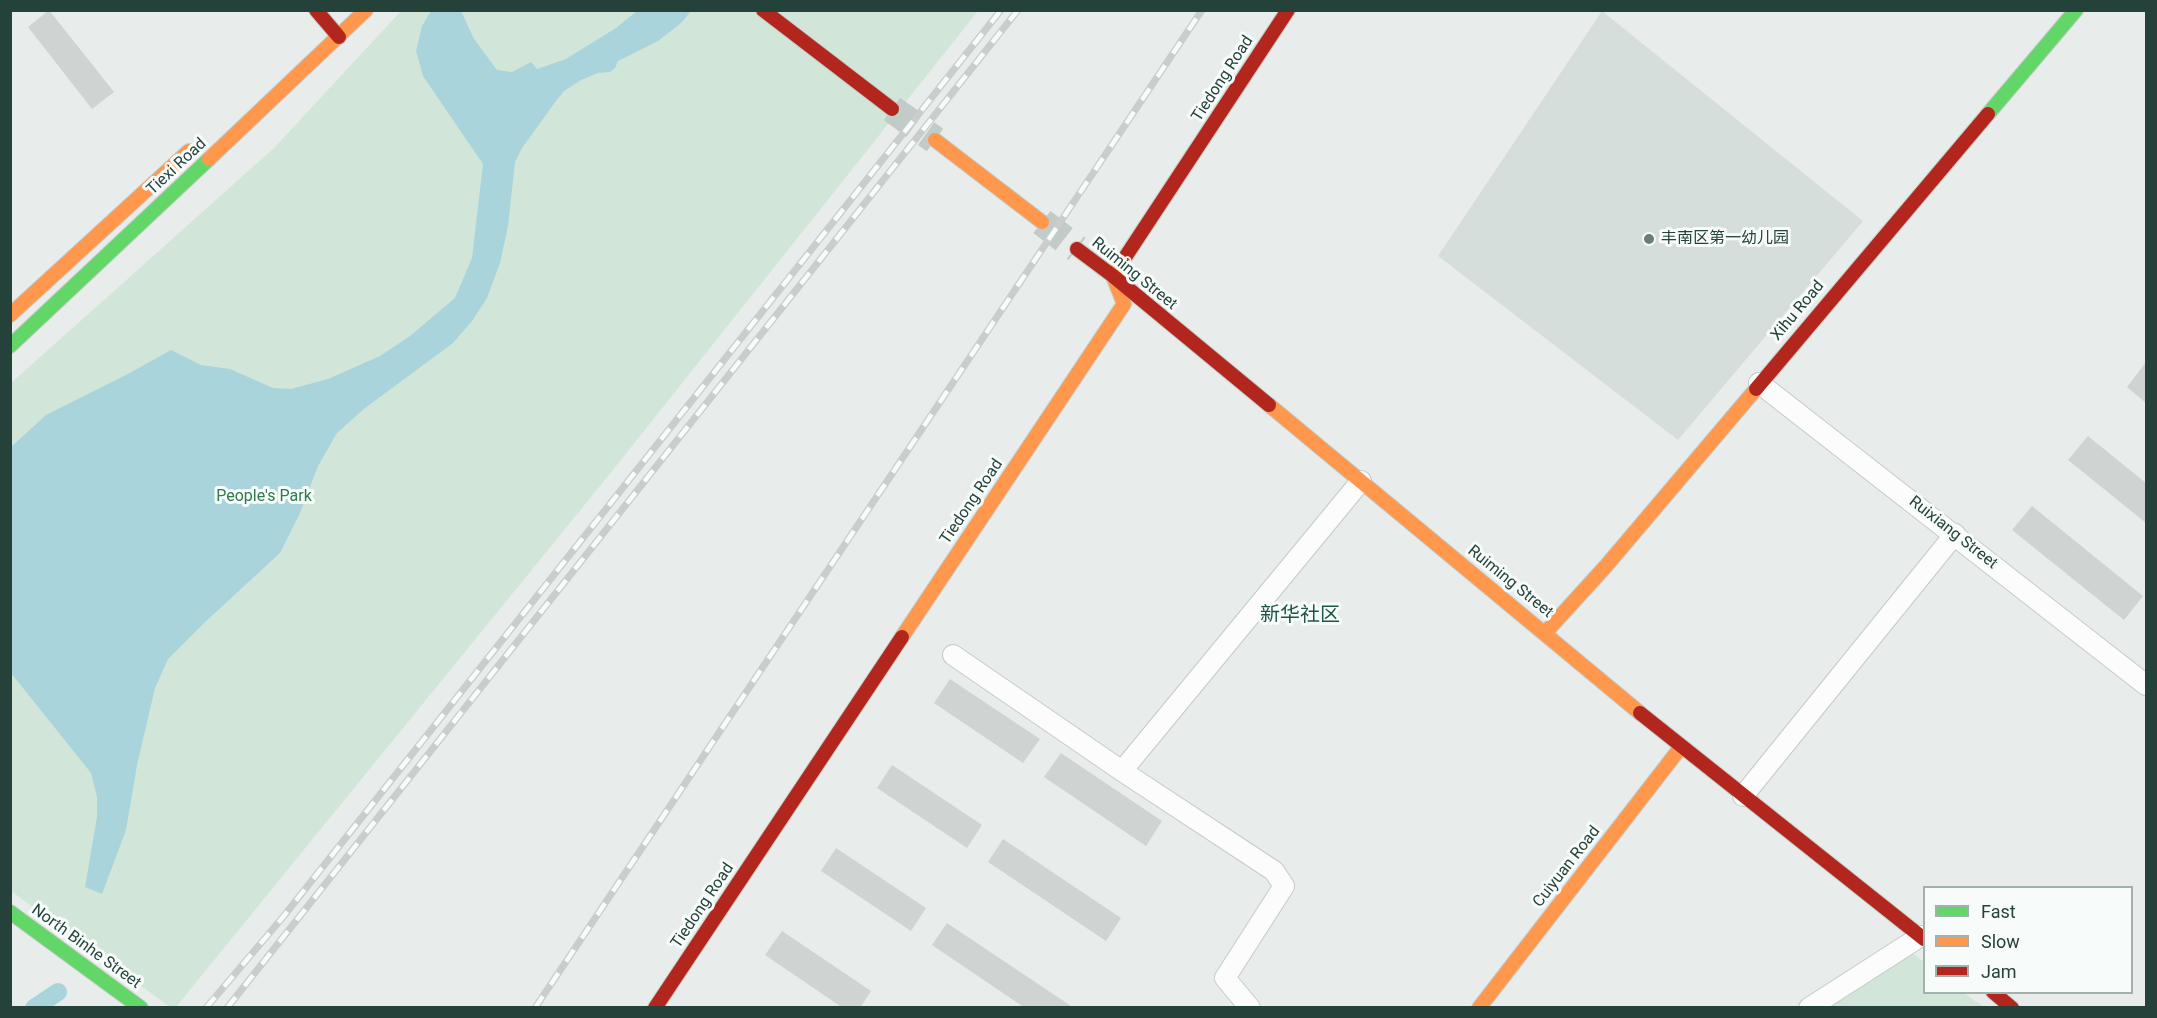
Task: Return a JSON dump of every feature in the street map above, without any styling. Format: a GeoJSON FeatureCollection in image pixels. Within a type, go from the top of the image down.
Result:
{"type":"FeatureCollection","features":[{"type":"Feature","properties":{"kind":"street"},"geometry":{"type":"LineString","coordinates":[[316,10],[323,28],[339,37]]}},
{"type":"Feature","properties":{"kind":"street"},"geometry":{"type":"LineString","coordinates":[[323,28],[340,10]]}},
{"type":"Feature","properties":{"kind":"street"},"geometry":{"type":"LineString","coordinates":[[345,10],[354,23]]}},
{"type":"Feature","properties":{"kind":"street","name":"Tiexi Road"},"geometry":{"type":"LineString","coordinates":[[10,346],[366,10]]}},
{"type":"Feature","properties":{"kind":"street"},"geometry":{"type":"LineString","coordinates":[[763,10],[892,109]]}},
{"type":"Feature","properties":{"kind":"street","name":"Tiedong Road"},"geometry":{"type":"LineString","coordinates":[[655,1008],[1124,304],[1113,276],[1288,10]]}},
{"type":"Feature","properties":{"kind":"street","name":"Xihu Road"},"geometry":{"type":"LineString","coordinates":[[1545,633],[1606,566],[2076,10]]}},
{"type":"Feature","properties":{"kind":"street","name":"Tiexi Road"},"geometry":{"type":"LineString","coordinates":[[10,315],[203,139]]}},
{"type":"Feature","properties":{"kind":"street"},"geometry":{"type":"LineString","coordinates":[[935,140],[1042,222]]}},
{"type":"Feature","properties":{"kind":"street","name":"Ruiming Street"},"geometry":{"type":"LineString","coordinates":[[1077,249],[1113,276],[1681,747],[1923,937]]}},
{"type":"Feature","properties":{"kind":"street","name":"Ruixiang Street"},"geometry":{"type":"LineString","coordinates":[[1759,383],[2146,685]]}},
{"type":"Feature","properties":{"kind":"street"},"geometry":{"type":"LineString","coordinates":[[1122,771],[1361,481]]}},
{"type":"Feature","properties":{"kind":"street"},"geometry":{"type":"LineString","coordinates":[[1743,796],[1955,534]]}},
{"type":"Feature","properties":{"kind":"street"},"geometry":{"type":"LineString","coordinates":[[953,655],[1122,771],[1274,871],[1284,886],[1225,978],[1250,1008]]}},
{"type":"Feature","properties":{"kind":"street","name":"Cuiyuan Road"},"geometry":{"type":"LineString","coordinates":[[1480,1007],[1681,747]]}},
{"type":"Feature","properties":{"kind":"street","name":"North Binhe Street"},"geometry":{"type":"LineString","coordinates":[[10,912],[141,1008]]}},
{"type":"Feature","properties":{"kind":"street"},"geometry":{"type":"LineString","coordinates":[[1809,1008],[1923,937]]}},
{"type":"Feature","properties":{"kind":"street"},"geometry":{"type":"LineString","coordinates":[[1994,994],[2012,1008]]}},
{"type":"Feature","properties":{"kind":"shaded area","name":"丰南区第一幼儿园"},"geometry":{"type":"Polygon","coordinates":[[[1602,11],[1863,221],[1678,440],[1438,256],[1602,11]]]}},
{"type":"Feature","properties":{"kind":"green space","name":"People's Park"},"geometry":{"type":"Polygon","coordinates":[[[401,11],[978,11],[609,475],[176,1007],[170,1007],[11,891],[11,383],[274,148],[401,11]]]}},
{"type":"Feature","properties":{"kind":"green space"},"geometry":{"type":"Polygon","coordinates":[[[1895,940],[1923,961],[1923,994],[1965,994],[1984,1007],[1812,1008],[1855,982],[1895,940]]]}},
{"type":"Feature","properties":{"kind":"water"},"geometry":{"type":"Polygon","coordinates":[[[431,11],[461,11],[474,39],[497,70],[512,72],[531,62],[537,69],[566,59],[616,28],[637,11],[691,11],[681,23],[658,41],[618,61],[610,72],[598,73],[581,80],[564,91],[522,148],[515,162],[508,226],[500,263],[487,298],[472,321],[453,343],[365,408],[337,433],[318,466],[300,513],[280,553],[168,659],[155,688],[137,765],[126,830],[102,894],[85,887],[97,817],[97,797],[91,773],[11,673],[11,447],[46,415],[171,350],[201,365],[230,369],[273,388],[291,389],[328,379],[380,356],[410,336],[455,298],[472,258],[483,164],[423,76],[416,51],[422,26],[431,11]]]}},
{"type":"Feature","properties":{"kind":"building"},"geometry":{"type":"Polygon","coordinates":[[[49,10],[114,92],[92,109],[28,27],[49,10]]]}},
{"type":"Feature","properties":{"kind":"building"},"geometry":{"type":"Polygon","coordinates":[[[2146,362],[2146,403],[2127,387],[2146,362]]]}},
{"type":"Feature","properties":{"kind":"building"},"geometry":{"type":"Polygon","coordinates":[[[2088,436],[2146,483],[2146,523],[2068,460],[2088,436]]]}},
{"type":"Feature","properties":{"kind":"building"},"geometry":{"type":"Polygon","coordinates":[[[2032,506],[2143,596],[2124,620],[2012,530],[2032,506]]]}},
{"type":"Feature","properties":{"kind":"building"},"geometry":{"type":"Polygon","coordinates":[[[950,679],[1040,739],[1023,763],[934,703],[950,679]]]}},
{"type":"Feature","properties":{"kind":"building"},"geometry":{"type":"Polygon","coordinates":[[[1061,753],[1162,821],[1146,846],[1044,777],[1061,753]]]}},
{"type":"Feature","properties":{"kind":"building"},"geometry":{"type":"Polygon","coordinates":[[[892,765],[982,825],[967,848],[877,788],[892,765]]]}},
{"type":"Feature","properties":{"kind":"building"},"geometry":{"type":"Polygon","coordinates":[[[1003,839],[1121,918],[1106,941],[988,862],[1003,839]]]}},
{"type":"Feature","properties":{"kind":"building"},"geometry":{"type":"Polygon","coordinates":[[[836,848],[926,908],[911,931],[821,871],[836,848]]]}},
{"type":"Feature","properties":{"kind":"building"},"geometry":{"type":"Polygon","coordinates":[[[947,923],[1074,1008],[1025,1008],[932,945],[947,923]]]}},
{"type":"Feature","properties":{"kind":"building"},"geometry":{"type":"Polygon","coordinates":[[[782,931],[871,991],[860,1008],[843,1008],[765,955],[782,931]]]}},
{"type":"Feature","properties":{"kind":"waterway"},"geometry":{"type":"LineString","coordinates":[[34,1008],[58,992]]}},
{"type":"Feature","properties":{"kind":"tunnel"},"geometry":{"type":"LineString","coordinates":[[892,109],[935,140]]}},
{"type":"Feature","properties":{"kind":"tunnel"},"geometry":{"type":"LineString","coordinates":[[1042,222],[1077,249]]}},
{"type":"Feature","properties":{"kind":"railway"},"geometry":{"type":"LineString","coordinates":[[206,1008],[283,917],[1001,10]]}},
{"type":"Feature","properties":{"kind":"railway"},"geometry":{"type":"LineString","coordinates":[[227,1008],[1018,10]]}},
{"type":"Feature","properties":{"kind":"railway"},"geometry":{"type":"LineString","coordinates":[[535,1008],[1202,10]]}},
{"type":"Feature","properties":{"kind":"traffic: fast"},"geometry":{"type":"LineString","coordinates":[[1988,114],[2076,10]]}},
{"type":"Feature","properties":{"kind":"traffic: fast"},"geometry":{"type":"LineString","coordinates":[[10,346],[209,159]]}},
{"type":"Feature","properties":{"kind":"traffic: fast"},"geometry":{"type":"LineString","coordinates":[[10,912],[141,1008]]}},
{"type":"Feature","properties":{"kind":"traffic: slow"},"geometry":{"type":"LineString","coordinates":[[209,159],[366,10]]}},
{"type":"Feature","properties":{"kind":"traffic: slow"},"geometry":{"type":"LineString","coordinates":[[935,140],[1042,222]]}},
{"type":"Feature","properties":{"kind":"traffic: slow"},"geometry":{"type":"LineString","coordinates":[[10,315],[189,151]]}},
{"type":"Feature","properties":{"kind":"traffic: slow"},"geometry":{"type":"LineString","coordinates":[[902,637],[1124,304],[1113,276],[1122,262]]}},
{"type":"Feature","properties":{"kind":"traffic: slow"},"geometry":{"type":"LineString","coordinates":[[1545,633],[1606,566],[1756,389]]}},
{"type":"Feature","properties":{"kind":"traffic: slow"},"geometry":{"type":"LineString","coordinates":[[1269,405],[1640,713]]}},
{"type":"Feature","properties":{"kind":"traffic: slow"},"geometry":{"type":"LineString","coordinates":[[1479,1008],[1681,747]]}},
{"type":"Feature","properties":{"kind":"traffic: jam"},"geometry":{"type":"LineString","coordinates":[[316,10],[339,37]]}},
{"type":"Feature","properties":{"kind":"traffic: jam"},"geometry":{"type":"LineString","coordinates":[[763,10],[892,109]]}},
{"type":"Feature","properties":{"kind":"traffic: jam"},"geometry":{"type":"LineString","coordinates":[[1122,262],[1288,10]]}},
{"type":"Feature","properties":{"kind":"traffic: jam"},"geometry":{"type":"LineString","coordinates":[[1756,389],[1988,114]]}},
{"type":"Feature","properties":{"kind":"traffic: jam"},"geometry":{"type":"LineString","coordinates":[[1077,249],[1269,405]]}},
{"type":"Feature","properties":{"kind":"traffic: jam"},"geometry":{"type":"LineString","coordinates":[[655,1008],[902,637]]}},
{"type":"Feature","properties":{"kind":"traffic: jam"},"geometry":{"type":"LineString","coordinates":[[1640,713],[1923,938]]}},
{"type":"Feature","properties":{"kind":"traffic: jam"},"geometry":{"type":"LineString","coordinates":[[1995,994],[2012,1008]]}},
{"type":"Feature","properties":{"kind":"place","name":"丰南区第一幼儿园"},"geometry":{"type":"Point","coordinates":[1649,239]}},
{"type":"Feature","properties":{"kind":"district","name":"新华社区"},"geometry":{"type":"Point","coordinates":[1300,616]}}]}
